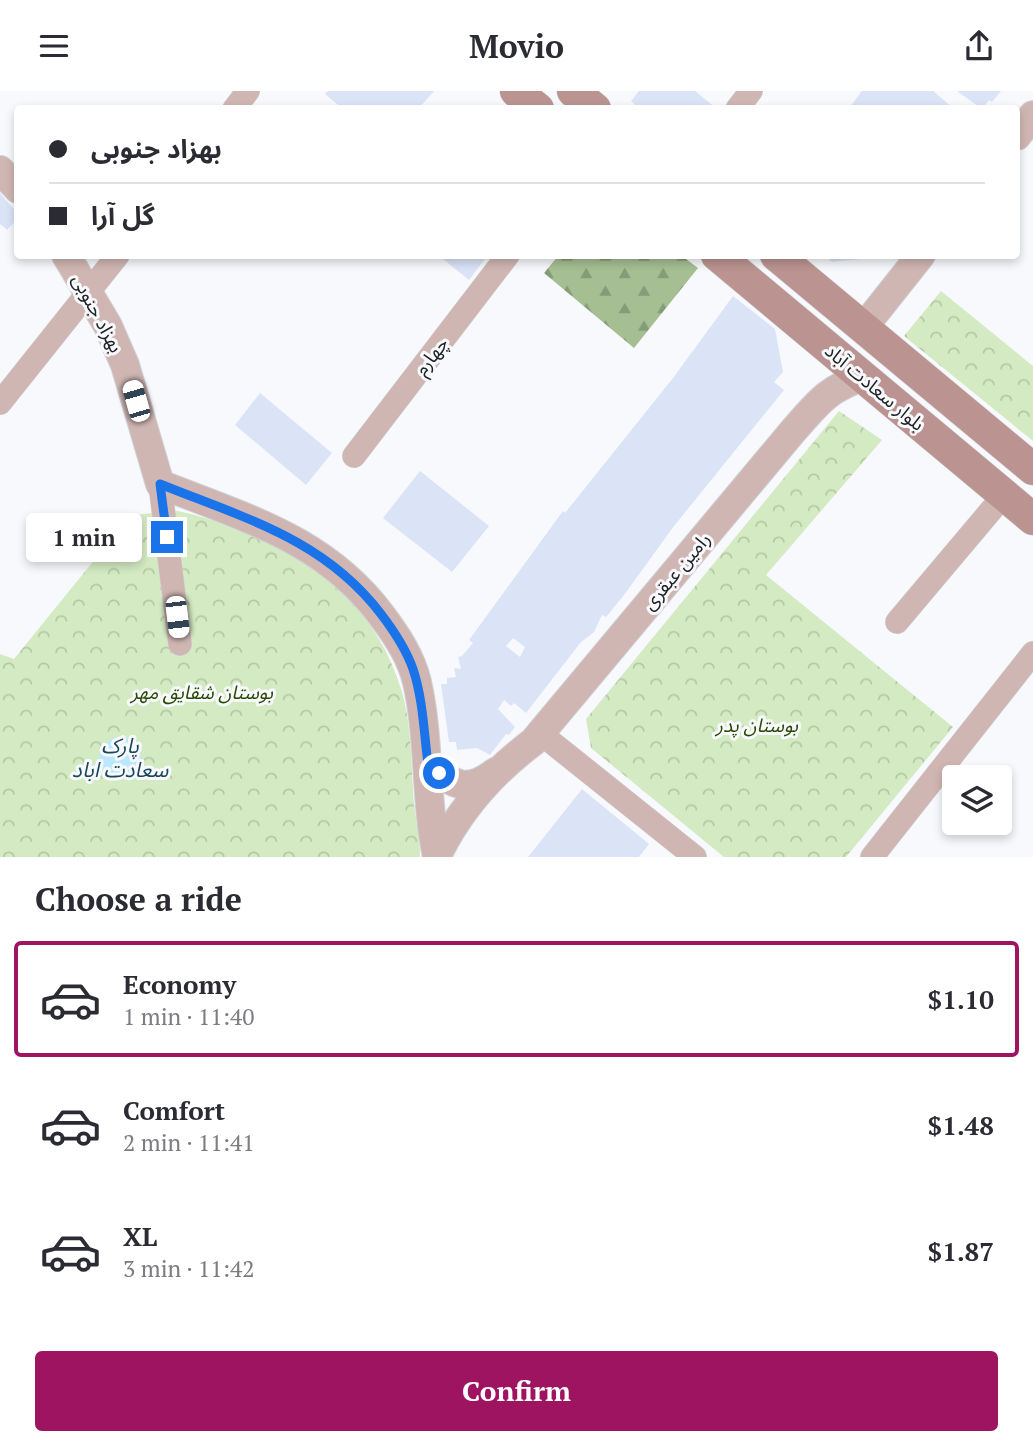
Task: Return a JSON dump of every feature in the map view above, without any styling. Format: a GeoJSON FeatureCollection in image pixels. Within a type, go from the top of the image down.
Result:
{"type":"FeatureCollection","features":[{"type":"Feature","properties":{"kind":"main road"},"geometry":{"type":"LineString","coordinates":[[516,91],[533,105]]}},
{"type":"Feature","properties":{"kind":"main road"},"geometry":{"type":"LineString","coordinates":[[573,91],[590,105]]}},
{"type":"Feature","properties":{"kind":"main road","name":"بلوار سعادت آباد"},"geometry":{"type":"LineString","coordinates":[[722,259],[1033,519]]}},
{"type":"Feature","properties":{"kind":"main road","name":"بلوار سعادت آباد"},"geometry":{"type":"LineString","coordinates":[[781,259],[1033,470]]}},
{"type":"Feature","properties":{"kind":"street"},"geometry":{"type":"LineString","coordinates":[[237,105],[248,91]]}},
{"type":"Feature","properties":{"kind":"street"},"geometry":{"type":"LineString","coordinates":[[740,105],[751,91]]}},
{"type":"Feature","properties":{"kind":"street"},"geometry":{"type":"LineString","coordinates":[[1020,132],[1033,115]]}},
{"type":"Feature","properties":{"kind":"street"},"geometry":{"type":"LineString","coordinates":[[0,170],[14,185]]}},
{"type":"Feature","properties":{"kind":"street","name":"بهزاد جنوبی"},"geometry":{"type":"LineString","coordinates":[[68,259],[89,293],[125,365],[160,484]]}},
{"type":"Feature","properties":{"kind":"street"},"geometry":{"type":"LineString","coordinates":[[0,403],[115,259]]}},
{"type":"Feature","properties":{"kind":"street","name":"چهارم"},"geometry":{"type":"LineString","coordinates":[[355,456],[505,259]]}},
{"type":"Feature","properties":{"kind":"street"},"geometry":{"type":"LineString","coordinates":[[863,328],[918,259]]}},
{"type":"Feature","properties":{"kind":"street","name":"رامین عبقری"},"geometry":{"type":"LineString","coordinates":[[820,401],[834,352]]}},
{"type":"Feature","properties":{"kind":"street","name":"رامین عبقری"},"geometry":{"type":"LineString","coordinates":[[437,857],[449,829],[500,768],[537,737],[820,401],[840,385],[863,377]]}},
{"type":"Feature","properties":{"kind":"street"},"geometry":{"type":"LineString","coordinates":[[180,644],[160,484],[292,538],[321,555],[353,581],[390,626],[408,656],[417,683],[437,857]]}},
{"type":"Feature","properties":{"kind":"street"},"geometry":{"type":"LineString","coordinates":[[897,622],[1004,495]]}},
{"type":"Feature","properties":{"kind":"street"},"geometry":{"type":"LineString","coordinates":[[872,857],[1033,653]]}},
{"type":"Feature","properties":{"kind":"street"},"geometry":{"type":"LineString","coordinates":[[537,737],[695,857]]}},
{"type":"Feature","properties":{"kind":"street","name":"رامین عبقری"},"geometry":{"type":"LineString","coordinates":[[437,857],[465,837],[525,759],[537,737]]}},
{"type":"Feature","properties":{"kind":"street"},"geometry":{"type":"LineString","coordinates":[[428,764],[447,780],[472,786],[500,768]]}},
{"type":"Feature","properties":{"kind":"green space"},"geometry":{"type":"Polygon","coordinates":[[[556,259],[686,259],[698,268],[634,348],[544,273],[556,259]]]}},
{"type":"Feature","properties":{"kind":"green space"},"geometry":{"type":"Polygon","coordinates":[[[941,291],[1033,366],[1033,441],[904,336],[941,291]]]}},
{"type":"Feature","properties":{"kind":"green space","name":"بوستان پدر"},"geometry":{"type":"Polygon","coordinates":[[[839,411],[882,440],[766,575],[953,727],[846,857],[724,857],[591,748],[586,719],[839,411]]]}},
{"type":"Feature","properties":{"kind":"green space","name":"بوستان شقایق مهر"},"geometry":{"type":"Polygon","coordinates":[[[172,510],[211,519],[282,548],[314,568],[343,592],[367,621],[387,654],[402,692],[409,734],[420,857],[0,857],[0,654],[14,659],[130,516],[172,510]]]}},
{"type":"Feature","properties":{"kind":"water","name":"پارک سعادت اباد"},"geometry":{"type":"Polygon","coordinates":[[[120,737],[135,743],[141,758],[135,773],[120,779],[105,773],[99,758],[105,743],[120,737]]]}},
{"type":"Feature","properties":{"kind":"building"},"geometry":{"type":"Polygon","coordinates":[[[328,91],[434,91],[422,105],[338,105],[325,94],[328,91]]]}},
{"type":"Feature","properties":{"kind":"building"},"geometry":{"type":"Polygon","coordinates":[[[639,91],[695,91],[712,105],[635,105],[631,101],[639,91]]]}},
{"type":"Feature","properties":{"kind":"building"},"geometry":{"type":"Polygon","coordinates":[[[862,91],[933,91],[949,105],[851,105],[862,91]]]}},
{"type":"Feature","properties":{"kind":"building"},"geometry":{"type":"Polygon","coordinates":[[[957,91],[1001,91],[992,102],[989,100],[985,105],[976,105],[957,91]]]}},
{"type":"Feature","properties":{"kind":"building"},"geometry":{"type":"Polygon","coordinates":[[[0,193],[14,209],[14,222],[7,230],[0,224],[0,193]]]}},
{"type":"Feature","properties":{"kind":"building"},"geometry":{"type":"Polygon","coordinates":[[[443,259],[485,259],[469,280],[443,259]]]}},
{"type":"Feature","properties":{"kind":"building"},"geometry":{"type":"Polygon","coordinates":[[[828,259],[860,259],[832,262],[828,259]]]}},
{"type":"Feature","properties":{"kind":"building"},"geometry":{"type":"Polygon","coordinates":[[[733,296],[775,329],[783,372],[774,382],[784,390],[674,526],[624,595],[606,617],[602,615],[594,632],[581,642],[526,713],[514,703],[511,706],[504,700],[498,709],[515,727],[509,735],[506,734],[490,755],[477,748],[457,750],[456,742],[449,742],[441,684],[447,684],[447,678],[456,677],[454,668],[461,669],[458,657],[473,643],[469,640],[563,511],[565,513],[673,378],[733,296]],[[513,638],[506,646],[520,657],[525,647],[513,638]]]}},
{"type":"Feature","properties":{"kind":"building"},"geometry":{"type":"Polygon","coordinates":[[[260,393],[332,453],[306,485],[235,425],[260,393]]]}},
{"type":"Feature","properties":{"kind":"building"},"geometry":{"type":"Polygon","coordinates":[[[420,471],[489,526],[452,572],[383,518],[420,471]]]}},
{"type":"Feature","properties":{"kind":"building"},"geometry":{"type":"Polygon","coordinates":[[[582,789],[649,844],[639,857],[528,857],[582,789]]]}},
{"type":"Feature","properties":{"kind":"route"},"geometry":{"type":"LineString","coordinates":[[167,537],[160,484],[292,538],[321,555],[346,575],[378,610],[408,656],[420,699],[428,764],[439,773]]}}]}
